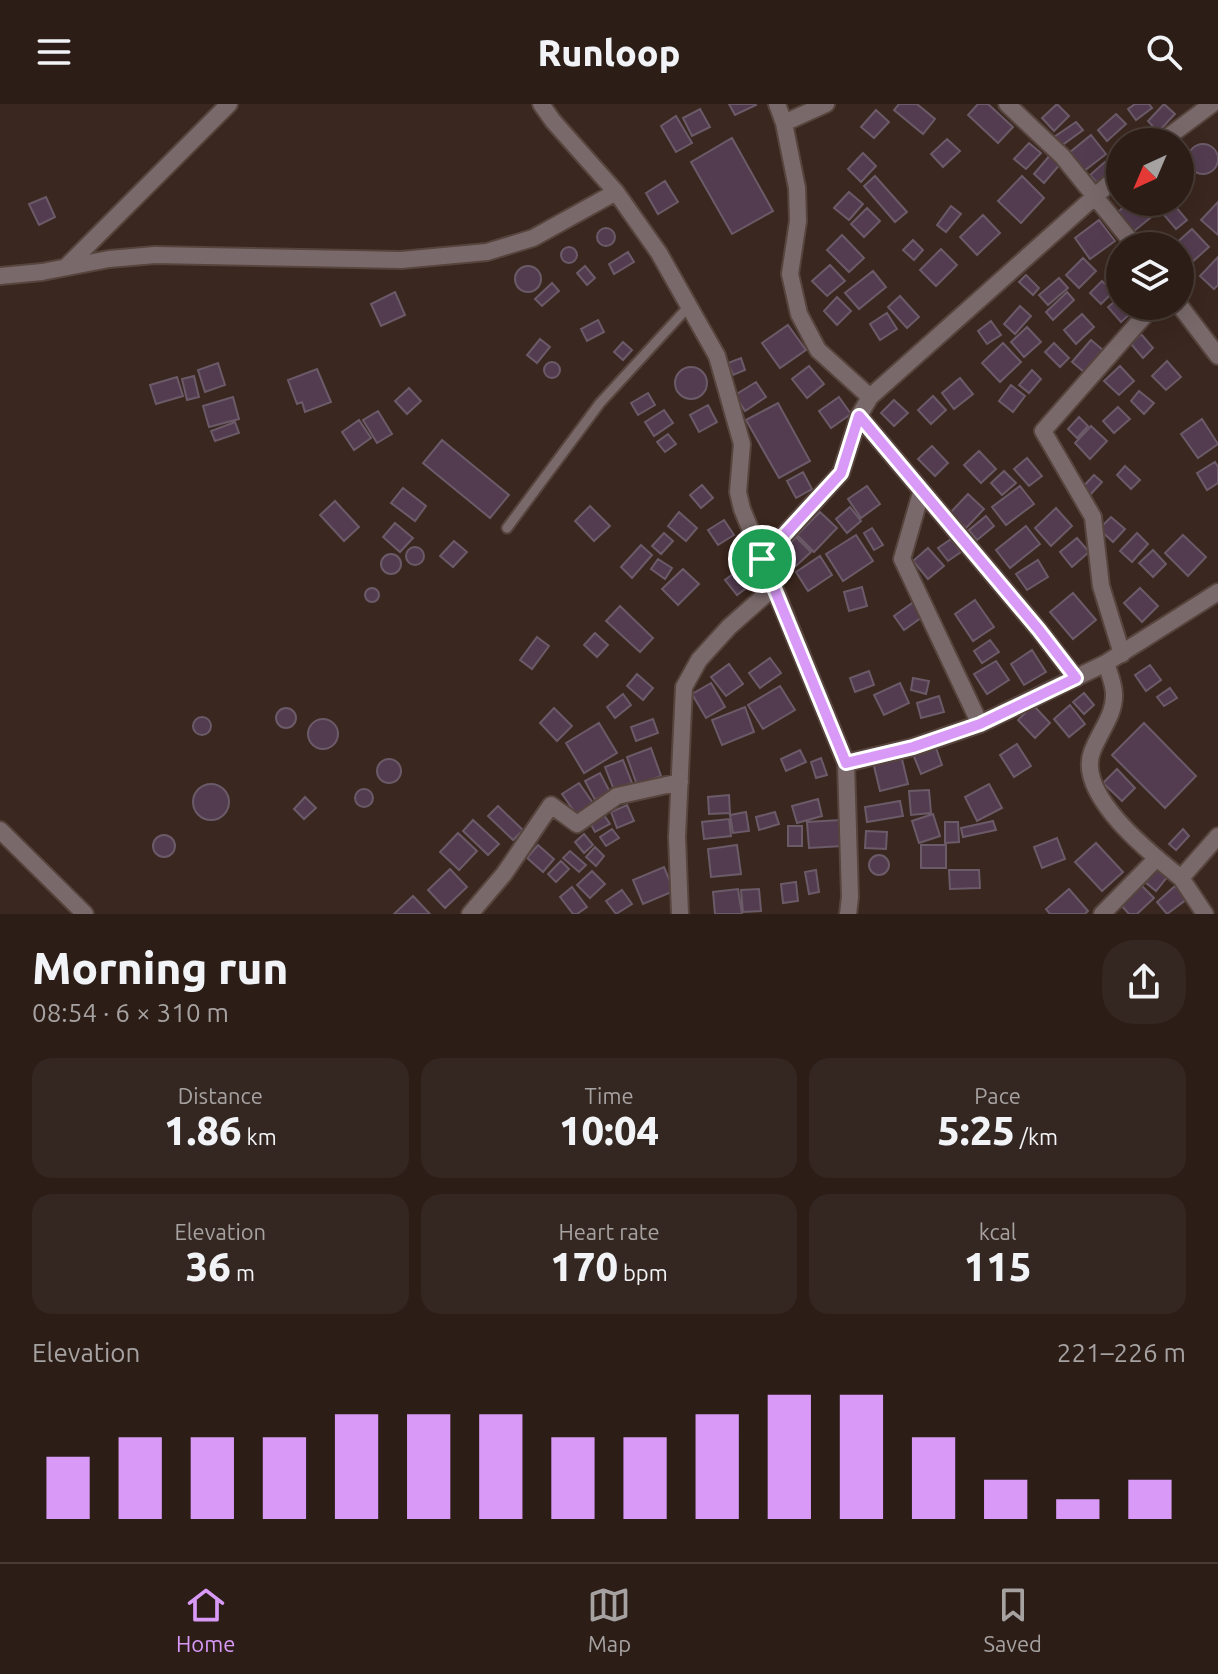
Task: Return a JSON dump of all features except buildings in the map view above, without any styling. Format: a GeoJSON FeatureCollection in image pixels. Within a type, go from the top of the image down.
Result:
{"type":"FeatureCollection","features":[{"type":"Feature","properties":{"kind":"street"},"geometry":{"type":"LineString","coordinates":[[65,267],[229,104]]}},
{"type":"Feature","properties":{"kind":"street"},"geometry":{"type":"LineString","coordinates":[[541,104],[616,192],[659,253],[717,356],[742,444],[738,492],[773,588],[846,763],[848,914]]}},
{"type":"Feature","properties":{"kind":"street"},"geometry":{"type":"LineString","coordinates":[[777,104],[784,123],[797,188],[798,221],[790,274],[799,314],[818,350],[870,397]]}},
{"type":"Feature","properties":{"kind":"street"},"geometry":{"type":"LineString","coordinates":[[784,123],[826,104]]}},
{"type":"Feature","properties":{"kind":"street"},"geometry":{"type":"LineString","coordinates":[[1007,104],[1062,156],[1124,232]]}},
{"type":"Feature","properties":{"kind":"street"},"geometry":{"type":"LineString","coordinates":[[1180,128],[1212,104]]}},
{"type":"Feature","properties":{"kind":"street"},"geometry":{"type":"LineString","coordinates":[[762,559],[841,473],[859,416],[870,397],[1106,187]]}},
{"type":"Feature","properties":{"kind":"street"},"geometry":{"type":"LineString","coordinates":[[0,276],[155,255],[401,260],[487,252],[533,238],[616,192]]}},
{"type":"Feature","properties":{"kind":"street"},"geometry":{"type":"LineString","coordinates":[[1122,654],[1101,586],[1093,517],[1043,431],[1141,320]]}},
{"type":"Feature","properties":{"kind":"street"},"geometry":{"type":"LineString","coordinates":[[1191,320],[1218,356]]}},
{"type":"Feature","properties":{"kind":"street"},"geometry":{"type":"LineString","coordinates":[[859,416],[1076,678]]}},
{"type":"Feature","properties":{"kind":"street"},"geometry":{"type":"LineString","coordinates":[[921,493],[902,559],[980,724]]}},
{"type":"Feature","properties":{"kind":"street"},"geometry":{"type":"LineString","coordinates":[[680,914],[677,837],[684,687],[699,660],[729,627],[773,588]]}},
{"type":"Feature","properties":{"kind":"street"},"geometry":{"type":"LineString","coordinates":[[846,763],[913,747],[980,724],[1106,663],[1218,592]]}},
{"type":"Feature","properties":{"kind":"street"},"geometry":{"type":"LineString","coordinates":[[1106,663],[1114,693],[1109,719],[1091,754],[1091,779],[1103,804],[1181,878],[1205,914]]}},
{"type":"Feature","properties":{"kind":"street"},"geometry":{"type":"LineString","coordinates":[[470,914],[504,874],[551,805],[577,824],[617,796],[680,782]]}},
{"type":"Feature","properties":{"kind":"street"},"geometry":{"type":"LineString","coordinates":[[0,830],[85,914]]}},
{"type":"Feature","properties":{"kind":"street"},"geometry":{"type":"LineString","coordinates":[[1181,878],[1218,836]]}},
{"type":"Feature","properties":{"kind":"street"},"geometry":{"type":"LineString","coordinates":[[1102,914],[1157,858]]}},
{"type":"Feature","properties":{"kind":"lane"},"geometry":{"type":"LineString","coordinates":[[507,528],[600,403],[690,305]]}},
{"type":"Feature","properties":{"kind":"route"},"geometry":{"type":"LineString","coordinates":[[859,416],[1076,678],[980,724],[913,747],[846,763],[762,559],[841,473],[859,416]]}}]}
